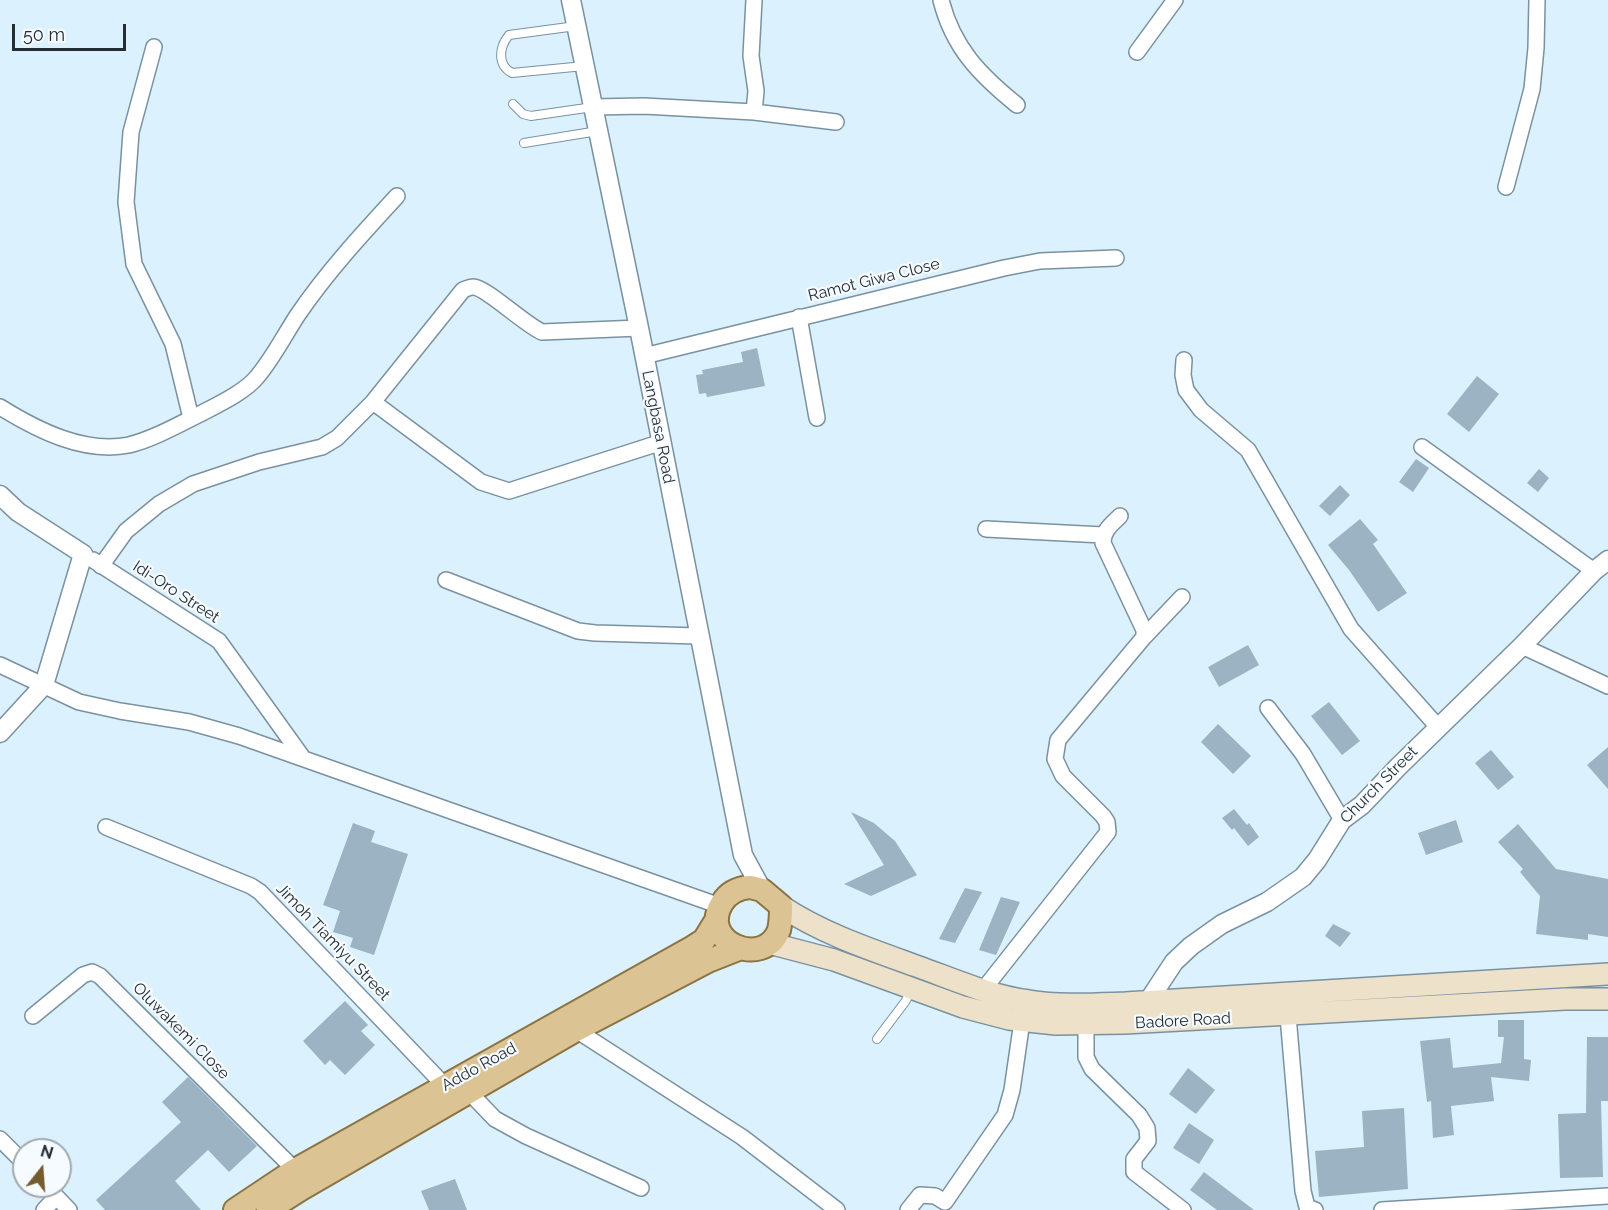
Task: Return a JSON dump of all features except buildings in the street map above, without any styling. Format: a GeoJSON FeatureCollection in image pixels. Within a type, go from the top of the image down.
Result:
{"type":"FeatureCollection","features":[{"type":"Feature","properties":{"kind":"main road"},"geometry":{"type":"LineString","coordinates":[[750,887],[762,890],[781,906],[778,931],[769,943],[756,950],[734,947],[722,935],[719,913],[727,896],[737,890],[750,887]]}},
{"type":"Feature","properties":{"kind":"main road","name":"Badore Road"},"geometry":{"type":"LineString","coordinates":[[781,906],[797,917],[845,940],[983,990],[1031,1002],[1125,1003],[1608,974]]}},
{"type":"Feature","properties":{"kind":"main road","name":"Addo Road"},"geometry":{"type":"LineString","coordinates":[[235,1210],[296,1170],[444,1085],[693,947],[704,940],[719,913]]}},
{"type":"Feature","properties":{"kind":"main road","name":"Badore Road"},"geometry":{"type":"LineString","coordinates":[[769,943],[834,960],[963,1007],[1022,1021],[1086,1024],[1288,1016],[1565,999],[1608,999]]}},
{"type":"Feature","properties":{"kind":"main road","name":"Addo Road"},"geometry":{"type":"LineString","coordinates":[[268,1210],[576,1030],[708,961],[741,948]]}},
{"type":"Feature","properties":{"kind":"street","name":"Langbasa Road"},"geometry":{"type":"LineString","coordinates":[[571,0],[662,442],[698,636],[743,855]]}},
{"type":"Feature","properties":{"kind":"street"},"geometry":{"type":"LineString","coordinates":[[754,0],[751,56],[756,92],[754,112]]}},
{"type":"Feature","properties":{"kind":"street"},"geometry":{"type":"LineString","coordinates":[[941,0],[949,26],[972,64],[1017,105]]}},
{"type":"Feature","properties":{"kind":"street"},"geometry":{"type":"LineString","coordinates":[[1137,52],[1174,0]]}},
{"type":"Feature","properties":{"kind":"street"},"geometry":{"type":"LineString","coordinates":[[1506,187],[1532,89],[1537,0]]}},
{"type":"Feature","properties":{"kind":"street"},"geometry":{"type":"LineString","coordinates":[[154,47],[131,132],[126,202],[134,264],[173,344],[191,418]]}},
{"type":"Feature","properties":{"kind":"street"},"geometry":{"type":"LineString","coordinates":[[593,107],[644,106],[754,112],[836,122]]}},
{"type":"Feature","properties":{"kind":"street"},"geometry":{"type":"LineString","coordinates":[[0,407],[18,418],[74,442],[100,447],[129,445],[160,434],[223,401],[256,379],[278,349],[297,315],[350,247],[397,196]]}},
{"type":"Feature","properties":{"kind":"street","name":"Ramot Giwa Close"},"geometry":{"type":"LineString","coordinates":[[644,356],[1004,268],[1040,261],[1116,258]]}},
{"type":"Feature","properties":{"kind":"street"},"geometry":{"type":"LineString","coordinates":[[102,566],[126,531],[159,504],[193,484],[259,462],[322,447],[337,438],[373,402],[463,290],[473,287],[483,291],[531,327],[542,332],[639,328]]}},
{"type":"Feature","properties":{"kind":"street"},"geometry":{"type":"LineString","coordinates":[[799,317],[817,418]]}},
{"type":"Feature","properties":{"kind":"street"},"geometry":{"type":"LineString","coordinates":[[1184,360],[1185,390],[1201,410],[1248,450],[1351,629],[1437,728]]}},
{"type":"Feature","properties":{"kind":"street"},"geometry":{"type":"LineString","coordinates":[[373,402],[481,482],[509,490],[662,442]]}},
{"type":"Feature","properties":{"kind":"street"},"geometry":{"type":"LineString","coordinates":[[1422,447],[1601,566]]}},
{"type":"Feature","properties":{"kind":"street"},"geometry":{"type":"LineString","coordinates":[[0,495],[18,512],[83,554],[44,685],[0,733]]}},
{"type":"Feature","properties":{"kind":"street"},"geometry":{"type":"LineString","coordinates":[[1120,516],[1103,535],[1103,543],[1144,630],[1144,638]]}},
{"type":"Feature","properties":{"kind":"street"},"geometry":{"type":"LineString","coordinates":[[986,529],[1103,535]]}},
{"type":"Feature","properties":{"kind":"street","name":"Idi-Oro Street"},"geometry":{"type":"LineString","coordinates":[[83,554],[219,641],[303,758]]}},
{"type":"Feature","properties":{"kind":"street","name":"Church Street"},"geometry":{"type":"LineString","coordinates":[[1149,1000],[1174,962],[1191,946],[1222,924],[1267,902],[1303,877],[1317,860],[1342,820],[1362,805],[1601,566]]}},
{"type":"Feature","properties":{"kind":"street"},"geometry":{"type":"LineString","coordinates":[[446,580],[578,631],[698,636]]}},
{"type":"Feature","properties":{"kind":"street"},"geometry":{"type":"LineString","coordinates":[[983,990],[1108,832],[1107,822],[1103,816],[1063,776],[1055,759],[1058,740],[1144,638],[1182,597]]}},
{"type":"Feature","properties":{"kind":"street"},"geometry":{"type":"LineString","coordinates":[[1522,646],[1608,686]]}},
{"type":"Feature","properties":{"kind":"street"},"geometry":{"type":"LineString","coordinates":[[0,665],[79,702],[189,722],[239,735],[719,913]]}},
{"type":"Feature","properties":{"kind":"street"},"geometry":{"type":"LineString","coordinates":[[1268,708],[1303,754],[1342,820]]}},
{"type":"Feature","properties":{"kind":"street","name":"Jimoh Tiamiyu Street"},"geometry":{"type":"LineString","coordinates":[[106,827],[251,886],[260,892],[444,1085]]}},
{"type":"Feature","properties":{"kind":"street"},"geometry":{"type":"LineString","coordinates":[[737,890],[743,855]]}},
{"type":"Feature","properties":{"kind":"street"},"geometry":{"type":"LineString","coordinates":[[743,855],[762,890]]}},
{"type":"Feature","properties":{"kind":"street","name":"Oluwakemi Close"},"geometry":{"type":"LineString","coordinates":[[33,1016],[83,975],[92,972],[100,976],[296,1170]]}},
{"type":"Feature","properties":{"kind":"street"},"geometry":{"type":"LineString","coordinates":[[1288,1016],[1303,1191],[1308,1207],[1315,1210]]}},
{"type":"Feature","properties":{"kind":"street"},"geometry":{"type":"LineString","coordinates":[[908,1210],[920,1196],[935,1196],[950,1206],[1005,1115],[1012,1090],[1022,1021]]}},
{"type":"Feature","properties":{"kind":"street"},"geometry":{"type":"LineString","coordinates":[[1086,1024],[1086,1058],[1092,1069],[1139,1115],[1147,1128],[1148,1141],[1134,1159],[1134,1172],[1183,1210]]}},
{"type":"Feature","properties":{"kind":"street"},"geometry":{"type":"LineString","coordinates":[[576,1030],[742,1137],[837,1210]]}},
{"type":"Feature","properties":{"kind":"street"},"geometry":{"type":"LineString","coordinates":[[469,1092],[495,1119],[526,1136],[641,1188]]}},
{"type":"Feature","properties":{"kind":"street"},"geometry":{"type":"LineString","coordinates":[[0,1139],[12,1152]]}},
{"type":"Feature","properties":{"kind":"street"},"geometry":{"type":"LineString","coordinates":[[1382,1210],[1608,1196]]}},
{"type":"Feature","properties":{"kind":"street"},"geometry":{"type":"LineString","coordinates":[[58,1198],[69,1210]]}},
{"type":"Feature","properties":{"kind":"lane"},"geometry":{"type":"LineString","coordinates":[[576,26],[509,35],[502,45],[501,62],[504,69],[512,73],[584,66]]}},
{"type":"Feature","properties":{"kind":"lane"},"geometry":{"type":"LineString","coordinates":[[513,105],[523,114],[531,116],[593,107]]}},
{"type":"Feature","properties":{"kind":"lane"},"geometry":{"type":"LineString","coordinates":[[524,143],[598,131]]}},
{"type":"Feature","properties":{"kind":"lane"},"geometry":{"type":"LineString","coordinates":[[877,1039],[905,1002],[912,988]]}}]}
